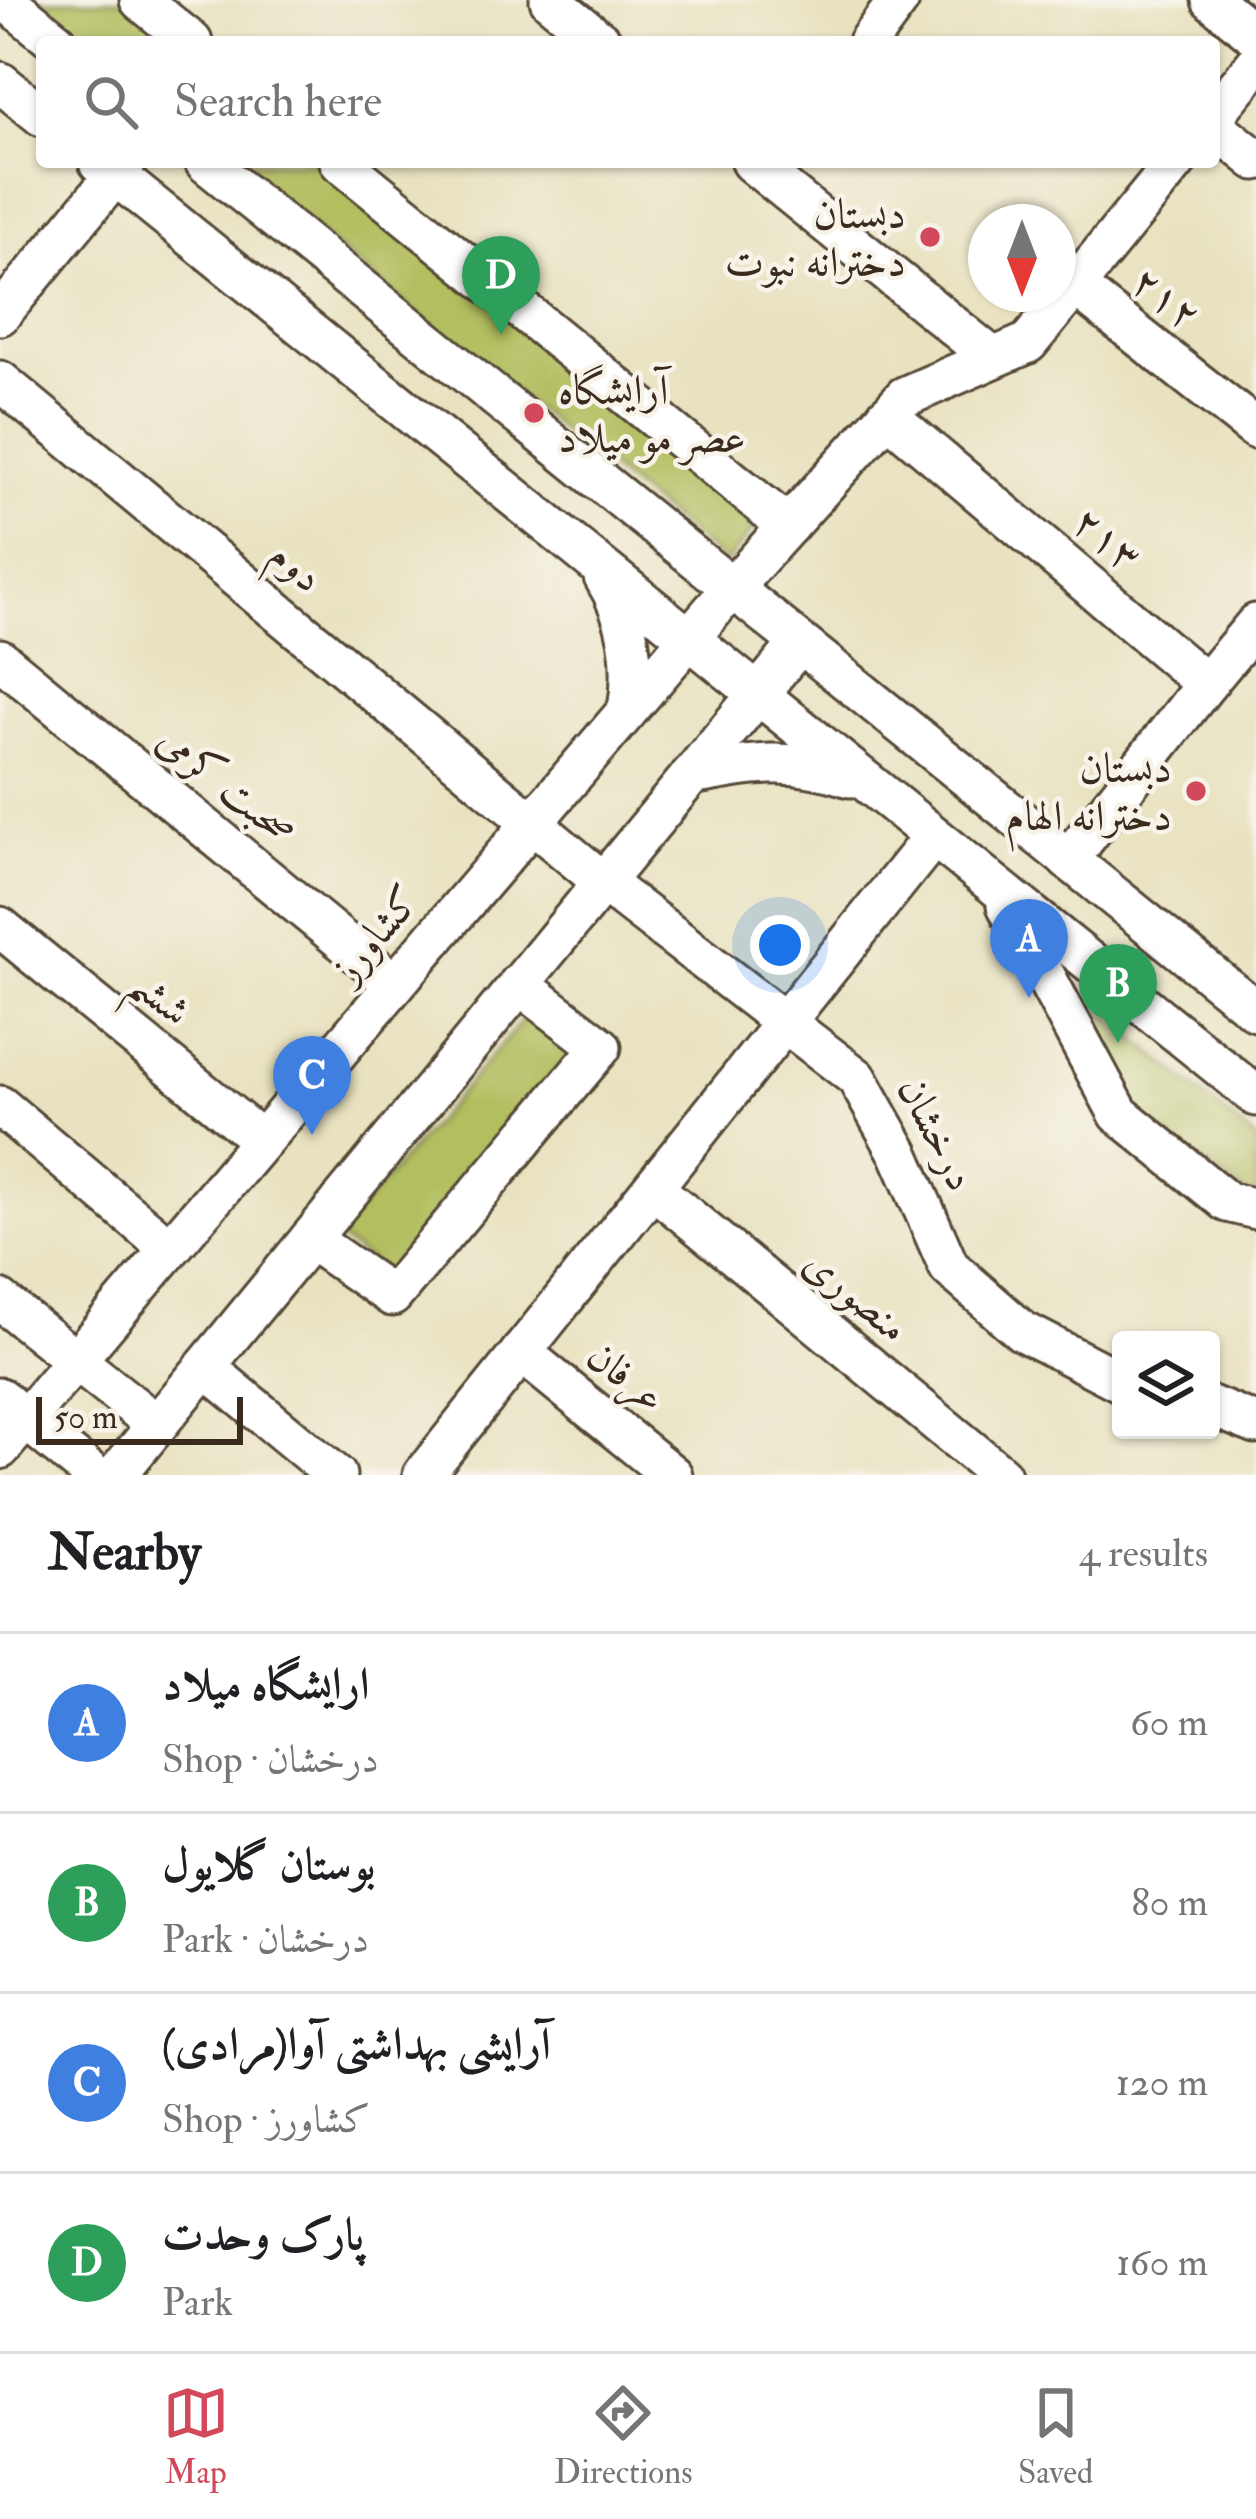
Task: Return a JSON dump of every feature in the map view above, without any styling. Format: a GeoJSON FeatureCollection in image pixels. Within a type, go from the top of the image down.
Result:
{"type":"FeatureCollection","features":[{"type":"Feature","properties":{"kind":"street"},"geometry":{"type":"LineString","coordinates":[[5,0],[50,36]]}},
{"type":"Feature","properties":{"kind":"street"},"geometry":{"type":"LineString","coordinates":[[140,0],[185,36]]}},
{"type":"Feature","properties":{"kind":"street"},"geometry":{"type":"LineString","coordinates":[[550,0],[595,36]]}},
{"type":"Feature","properties":{"kind":"street"},"geometry":{"type":"LineString","coordinates":[[872,36],[899,0]]}},
{"type":"Feature","properties":{"kind":"street"},"geometry":{"type":"LineString","coordinates":[[1212,0],[1256,37]]}},
{"type":"Feature","properties":{"kind":"street"},"geometry":{"type":"LineString","coordinates":[[1220,108],[1256,64]]}},
{"type":"Feature","properties":{"kind":"street"},"geometry":{"type":"LineString","coordinates":[[0,82],[36,111]]}},
{"type":"Feature","properties":{"kind":"street"},"geometry":{"type":"LineString","coordinates":[[1220,132],[1256,160]]}},
{"type":"Feature","properties":{"kind":"street"},"geometry":{"type":"LineString","coordinates":[[0,315],[111,168]]}},
{"type":"Feature","properties":{"kind":"street"},"geometry":{"type":"LineString","coordinates":[[115,168],[688,640],[1256,1096]]}},
{"type":"Feature","properties":{"kind":"street"},"geometry":{"type":"LineString","coordinates":[[212,168],[1256,1011]]}},
{"type":"Feature","properties":{"kind":"street"},"geometry":{"type":"LineString","coordinates":[[347,168],[788,526]]}},
{"type":"Feature","properties":{"kind":"street"},"geometry":{"type":"LineString","coordinates":[[767,168],[993,358]]}},
{"type":"Feature","properties":{"kind":"street","name":"کشاورز"},"geometry":{"type":"LineString","coordinates":[[1076,285],[1171,168]]}},
{"type":"Feature","properties":{"kind":"street","name":"۲۱۲"},"geometry":{"type":"LineString","coordinates":[[1076,287],[1254,424]]}},
{"type":"Feature","properties":{"kind":"street","name":"کشاورز"},"geometry":{"type":"LineString","coordinates":[[0,1449],[12,1408],[74,1359],[731,589],[904,397],[1028,343],[1054,312]]}},
{"type":"Feature","properties":{"kind":"street","name":"دوم"},"geometry":{"type":"LineString","coordinates":[[0,381],[603,882]]}},
{"type":"Feature","properties":{"kind":"street","name":"۲۱۳"},"geometry":{"type":"LineString","coordinates":[[887,416],[1206,684]]}},
{"type":"Feature","properties":{"kind":"street"},"geometry":{"type":"LineString","coordinates":[[594,563],[626,624],[632,667],[628,710]]}},
{"type":"Feature","properties":{"kind":"street"},"geometry":{"type":"LineString","coordinates":[[1068,860],[1256,624]]}},
{"type":"Feature","properties":{"kind":"street"},"geometry":{"type":"LineString","coordinates":[[116,1475],[799,644]]}},
{"type":"Feature","properties":{"kind":"street","name":"صحبت کرمی"},"geometry":{"type":"LineString","coordinates":[[0,659],[395,984]]}},
{"type":"Feature","properties":{"kind":"street"},"geometry":{"type":"LineString","coordinates":[[691,776],[775,762],[824,769],[870,787]]}},
{"type":"Feature","properties":{"kind":"street"},"geometry":{"type":"LineString","coordinates":[[423,1475],[933,837]]}},
{"type":"Feature","properties":{"kind":"street","name":"درخشان"},"geometry":{"type":"LineString","coordinates":[[603,882],[856,1078],[899,1153],[949,1267],[1022,1331],[1112,1377]]}},
{"type":"Feature","properties":{"kind":"street"},"geometry":{"type":"LineString","coordinates":[[999,890],[1119,1114],[1227,1202],[1256,1209]]}},
{"type":"Feature","properties":{"kind":"street","name":"ششم"},"geometry":{"type":"LineString","coordinates":[[0,927],[261,1140]]}},
{"type":"Feature","properties":{"kind":"street"},"geometry":{"type":"LineString","coordinates":[[310,1239],[392,1296],[601,1047],[519,984]]}},
{"type":"Feature","properties":{"kind":"street"},"geometry":{"type":"LineString","coordinates":[[0,1106],[169,1248]]}},
{"type":"Feature","properties":{"kind":"street","name":"منصوری"},"geometry":{"type":"LineString","coordinates":[[653,1188],[1001,1475]]}},
{"type":"Feature","properties":{"kind":"street"},"geometry":{"type":"LineString","coordinates":[[0,1300],[157,1425]]}},
{"type":"Feature","properties":{"kind":"street","name":"عرفان"},"geometry":{"type":"LineString","coordinates":[[521,1352],[672,1475]]}},
{"type":"Feature","properties":{"kind":"street"},"geometry":{"type":"LineString","coordinates":[[205,1367],[336,1475]]}},
{"type":"Feature","properties":{"kind":"street"},"geometry":{"type":"LineString","coordinates":[[12,1408],[94,1475]]}},
{"type":"Feature","properties":{"kind":"street"},"geometry":{"type":"LineString","coordinates":[[1220,1410],[1256,1424]]}},
{"type":"Feature","properties":{"kind":"green space"},"geometry":{"type":"Polygon","coordinates":[[[29,0],[144,0],[188,36],[74,36],[29,0]]]}},
{"type":"Feature","properties":{"kind":"green space"},"geometry":{"type":"Polygon","coordinates":[[[237,168],[351,168],[771,507],[726,563],[237,168]]]}},
{"type":"Feature","properties":{"kind":"green space"},"geometry":{"type":"Polygon","coordinates":[[[1047,966],[1256,1139],[1256,1201],[1144,1119],[1047,966]]]}},
{"type":"Feature","properties":{"kind":"green space"},"geometry":{"type":"Polygon","coordinates":[[[538,1002],[587,1046],[395,1278],[336,1237],[538,1002]]]}},
{"type":"Feature","properties":{"kind":"place","name":"دبستان دخترانه نبوت"},"geometry":{"type":"Point","coordinates":[930,237]}},
{"type":"Feature","properties":{"kind":"place","name":"پارک وحدت"},"geometry":{"type":"Point","coordinates":[501,335]}},
{"type":"Feature","properties":{"kind":"place","name":"آرایشگاه عصر مو میلاد"},"geometry":{"type":"Point","coordinates":[534,413]}},
{"type":"Feature","properties":{"kind":"place","name":"دبستان دخترانه الهام"},"geometry":{"type":"Point","coordinates":[1196,791]}},
{"type":"Feature","properties":{"kind":"place","name":"ارایشگاه میلاد"},"geometry":{"type":"Point","coordinates":[1029,998]}},
{"type":"Feature","properties":{"kind":"place","name":"بوستان گلایول"},"geometry":{"type":"Point","coordinates":[1118,1043]}},
{"type":"Feature","properties":{"kind":"place","name":"آرایشی بهداشتی آوا(مرادی)"},"geometry":{"type":"Point","coordinates":[312,1135]}}]}
